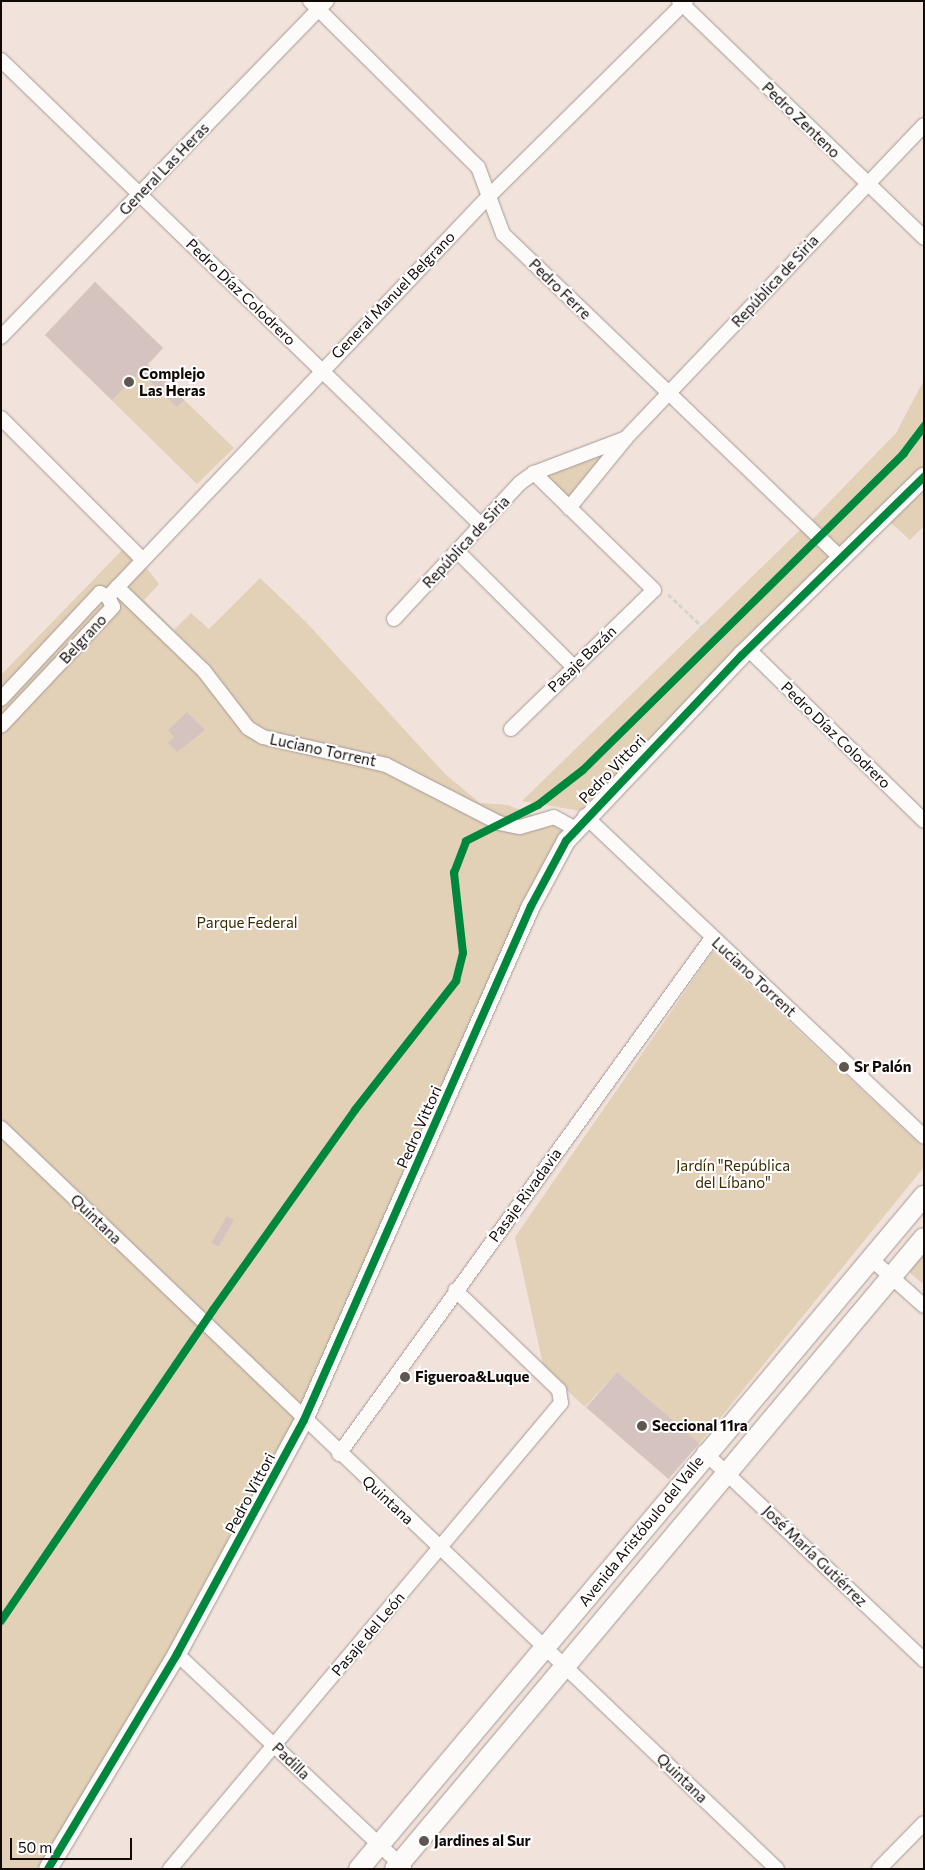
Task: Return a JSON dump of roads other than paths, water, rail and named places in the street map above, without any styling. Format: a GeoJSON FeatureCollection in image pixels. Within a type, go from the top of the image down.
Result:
{"type":"FeatureCollection","features":[{"type":"Feature","properties":{"kind":"main road","name":"Avenida Aristóbulo del Valle"},"geometry":{"type":"LineString","coordinates":[[360,1869],[546,1648],[704,1452],[924,1196]]}},
{"type":"Feature","properties":{"kind":"main road","name":"Avenida Aristóbulo del Valle"},"geometry":{"type":"LineString","coordinates":[[400,1867],[725,1470],[924,1238]]}},
{"type":"Feature","properties":{"kind":"street","name":"Pedro Zenteno"},"geometry":{"type":"LineString","coordinates":[[682,2],[924,238]]}},
{"type":"Feature","properties":{"kind":"street","name":"General Manuel Belgrano"},"geometry":{"type":"LineString","coordinates":[[112,592],[321,370],[489,196],[682,2]]}},
{"type":"Feature","properties":{"kind":"street","name":"Pedro Ferre"},"geometry":{"type":"LineString","coordinates":[[318,4],[478,167],[504,234],[668,394],[840,557]]}},
{"type":"Feature","properties":{"kind":"street","name":"General Las Heras"},"geometry":{"type":"LineString","coordinates":[[1,337],[140,194],[318,4]]}},
{"type":"Feature","properties":{"kind":"street","name":"Pedro Díaz Colodrero"},"geometry":{"type":"LineString","coordinates":[[1,60],[481,525]]}},
{"type":"Feature","properties":{"kind":"street","name":"República de Siria"},"geometry":{"type":"LineString","coordinates":[[569,508],[626,438],[924,125]]}},
{"type":"Feature","properties":{"kind":"street"},"geometry":{"type":"LineString","coordinates":[[1,418],[142,559]]}},
{"type":"Feature","properties":{"kind":"street","name":"República de Siria"},"geometry":{"type":"LineString","coordinates":[[394,619],[481,525],[534,473],[626,438]]}},
{"type":"Feature","properties":{"kind":"street"},"geometry":{"type":"LineString","coordinates":[[534,473],[569,508]]}},
{"type":"Feature","properties":{"kind":"street","name":"Pedro Vittori"},"geometry":{"type":"LineString","coordinates":[[48,1869],[177,1654],[304,1420],[531,906],[580,822],[745,652],[840,557],[924,477]]}},
{"type":"Feature","properties":{"kind":"street","name":"Pasaje Bazán"},"geometry":{"type":"LineString","coordinates":[[511,729],[658,589],[569,508]]}},
{"type":"Feature","properties":{"kind":"street"},"geometry":{"type":"LineString","coordinates":[[457,551],[574,667]]}},
{"type":"Feature","properties":{"kind":"street","name":"Belgrano"},"geometry":{"type":"LineString","coordinates":[[1,699],[100,593],[112,592],[113,607],[1,726]]}},
{"type":"Feature","properties":{"kind":"street","name":"Luciano Torrent"},"geometry":{"type":"LineString","coordinates":[[112,592],[204,671],[248,728],[263,738],[386,765],[499,823],[520,827],[554,818],[580,822],[712,938],[924,1137]]}},
{"type":"Feature","properties":{"kind":"street","name":"Pedro Díaz Colodrero"},"geometry":{"type":"LineString","coordinates":[[745,652],[924,821]]}},
{"type":"Feature","properties":{"kind":"street","name":"Pasaje Rivadavia"},"geometry":{"type":"LineString","coordinates":[[339,1454],[455,1290],[712,938]]}},
{"type":"Feature","properties":{"kind":"street","name":"Quintana"},"geometry":{"type":"LineString","coordinates":[[1,1128],[339,1454],[564,1665],[777,1869]]}},
{"type":"Feature","properties":{"kind":"street"},"geometry":{"type":"LineString","coordinates":[[870,1258],[922,1302]]}},
{"type":"Feature","properties":{"kind":"street","name":"Pasaje del León"},"geometry":{"type":"LineString","coordinates":[[170,1869],[440,1549],[563,1396],[455,1290]]}},
{"type":"Feature","properties":{"kind":"street","name":"José María Gutiérrez"},"geometry":{"type":"LineString","coordinates":[[704,1452],[924,1660]]}},
{"type":"Feature","properties":{"kind":"street","name":"Padilla"},"geometry":{"type":"LineString","coordinates":[[177,1654],[275,1745],[400,1867]]}},
{"type":"Feature","properties":{"kind":"street"},"geometry":{"type":"LineString","coordinates":[[879,1869],[924,1823]]}},
{"type":"Feature","properties":{"kind":"place","name":"Complejo Las Heras"},"geometry":{"type":"Point","coordinates":[129,382]}},
{"type":"Feature","properties":{"kind":"place","name":"Sr Palón"},"geometry":{"type":"Point","coordinates":[844,1067]}},
{"type":"Feature","properties":{"kind":"place","name":"Figueroa&Luque"},"geometry":{"type":"Point","coordinates":[405,1377]}},
{"type":"Feature","properties":{"kind":"place","name":"Seccional 11ra"},"geometry":{"type":"Point","coordinates":[642,1426]}},
{"type":"Feature","properties":{"kind":"place","name":"Jardines al Sur"},"geometry":{"type":"Point","coordinates":[424,1841]}},
{"type":"Feature","properties":{"kind":"park label","name":"Parque Federal"},"geometry":{"type":"Point","coordinates":[247,923]}},
{"type":"Feature","properties":{"kind":"park label","name":"Jardín \"República del Líbano\""},"geometry":{"type":"Point","coordinates":[733,1174]}}]}
